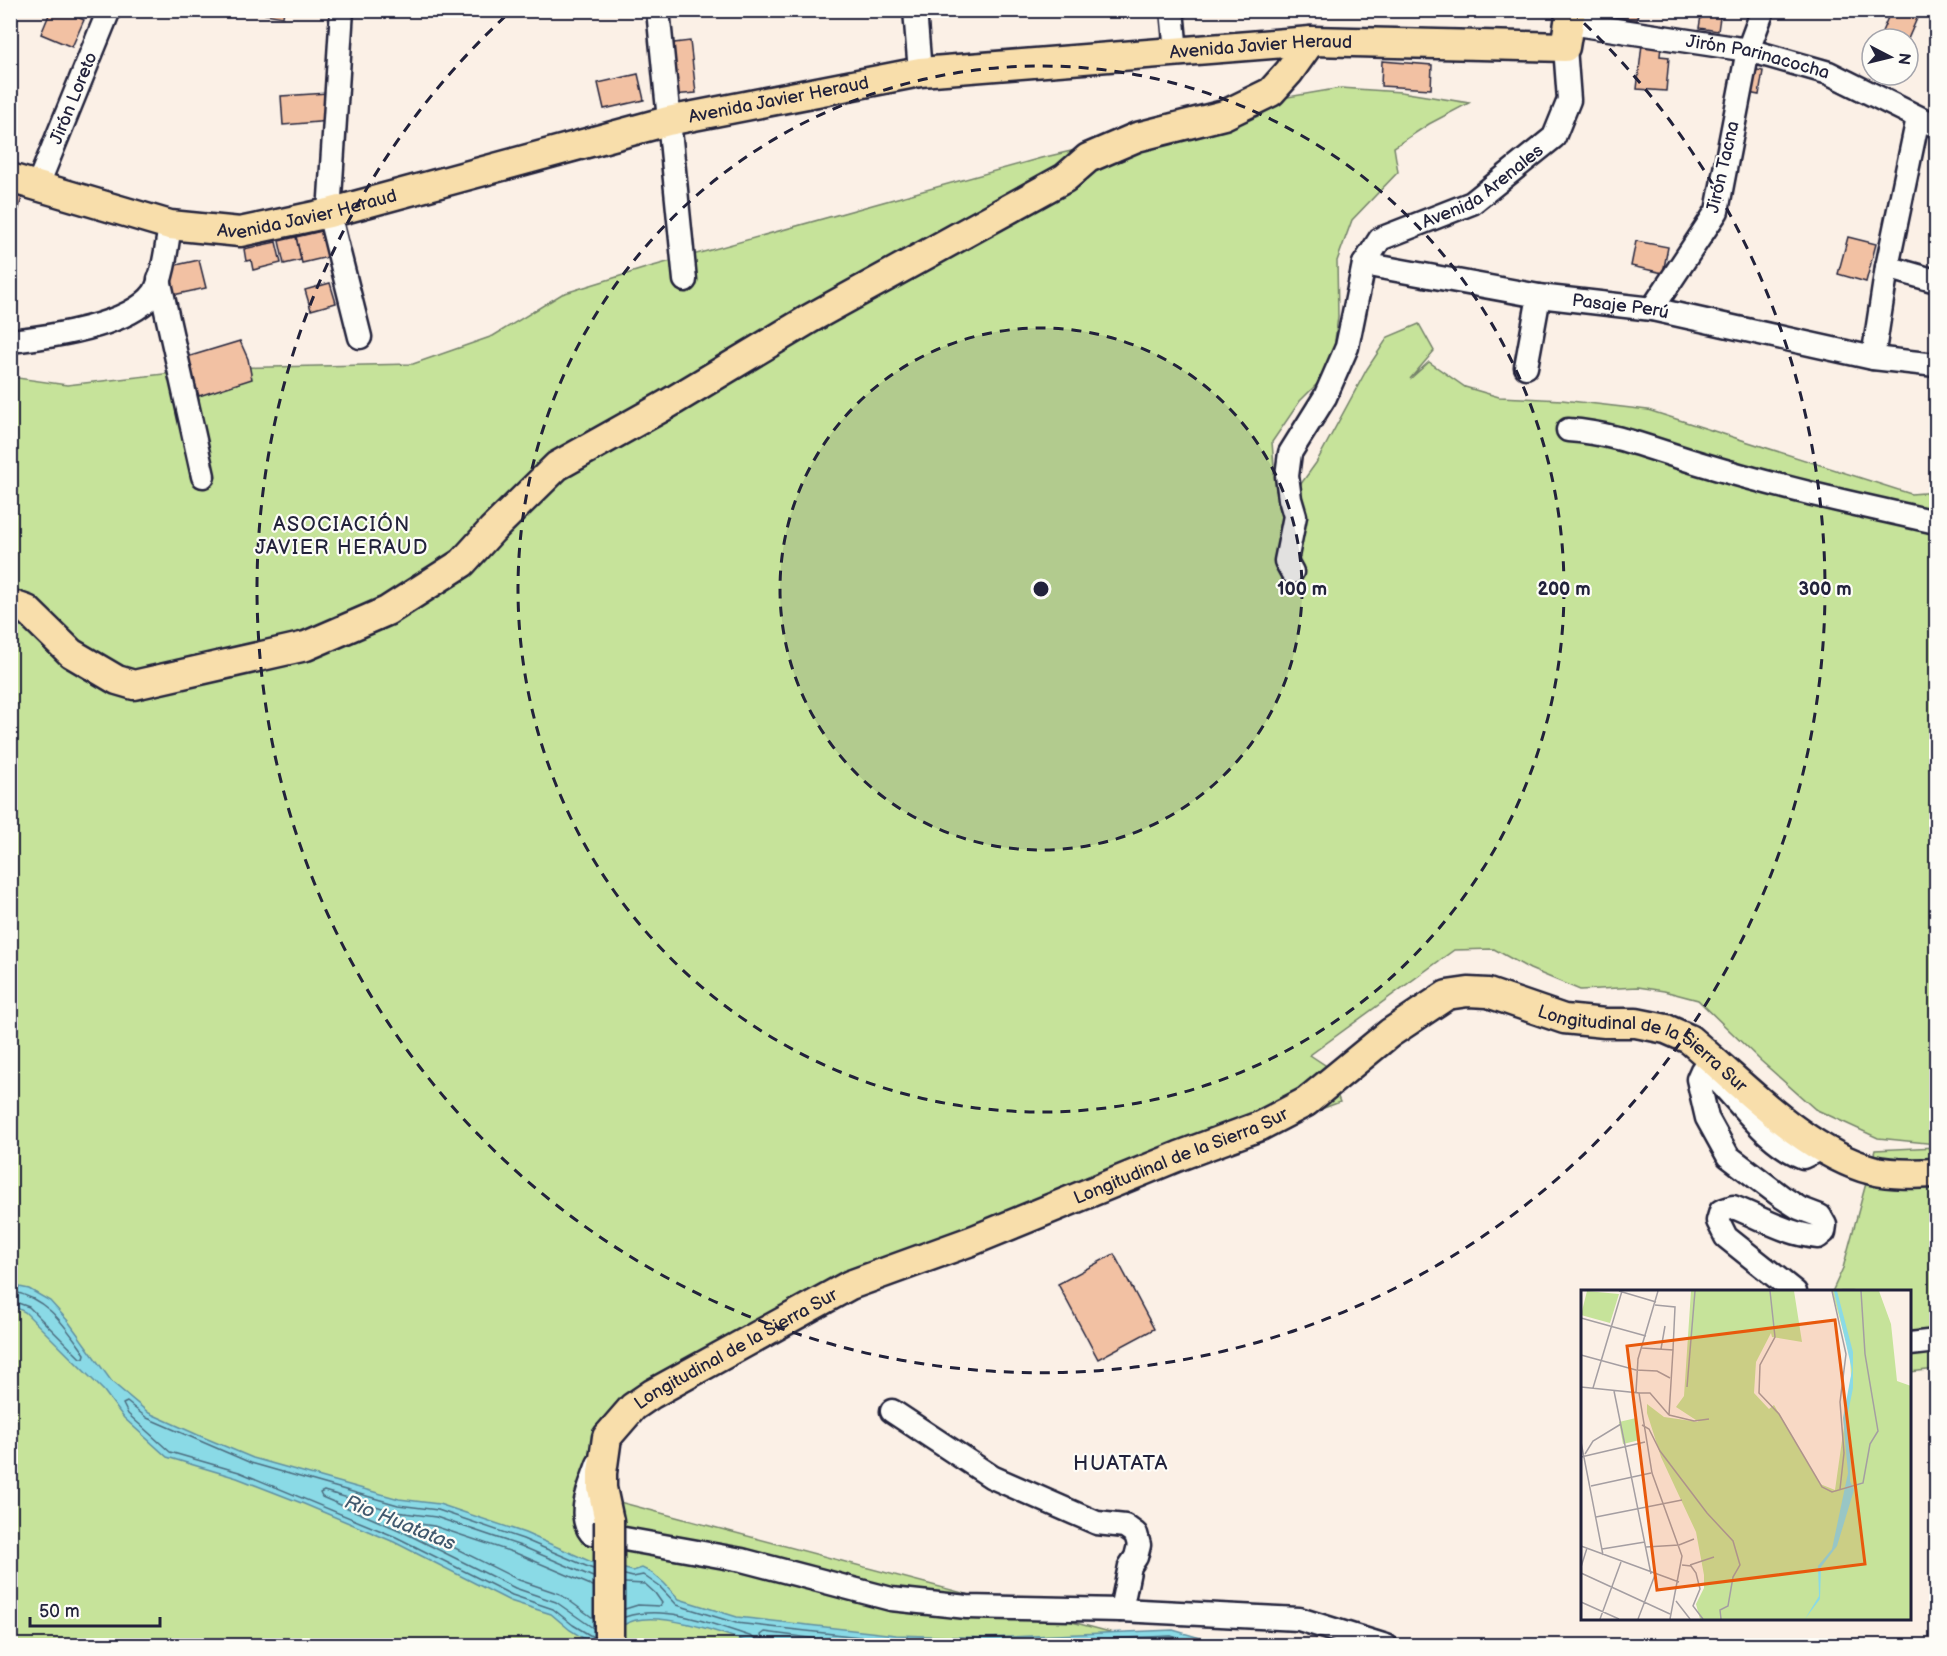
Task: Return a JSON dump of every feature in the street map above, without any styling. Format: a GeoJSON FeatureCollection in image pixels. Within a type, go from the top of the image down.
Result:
{"type":"FeatureCollection","features":[{"type":"Feature","properties":{"kind":"main road","name":"Avenida Javier Heraud"},"geometry":{"type":"LineString","coordinates":[[24,182],[170,225],[240,232],[329,213],[668,121],[920,72],[1311,41],[1568,27]]}},
{"type":"Feature","properties":{"kind":"main road"},"geometry":{"type":"LineString","coordinates":[[10,604],[27,610],[71,653],[117,680],[134,685],[306,646],[387,611],[462,563],[557,466],[666,405],[811,318],[1065,178],[1088,158],[1137,137],[1224,116],[1271,92],[1289,72],[1311,41]]}},
{"type":"Feature","properties":{"kind":"main road","name":"Longitudinal de la Sierra Sur"},"geometry":{"type":"LineString","coordinates":[[607,1437],[633,1407],[652,1394],[850,1285],[974,1240],[1179,1156],[1260,1126],[1306,1102],[1390,1033],[1447,995],[1468,992],[1488,993],[1564,1019],[1636,1023],[1666,1029],[1689,1039],[1807,1139],[1835,1156],[1873,1170],[1936,1173]]}},
{"type":"Feature","properties":{"kind":"main road"},"geometry":{"type":"LineString","coordinates":[[607,1437],[602,1488],[609,1521],[609,1646]]}},
{"type":"Feature","properties":{"kind":"street","name":"Jirón Loreto"},"geometry":{"type":"LineString","coordinates":[[24,182],[109,10]]}},
{"type":"Feature","properties":{"kind":"street"},"geometry":{"type":"LineString","coordinates":[[342,10],[329,213],[360,337]]}},
{"type":"Feature","properties":{"kind":"street"},"geometry":{"type":"LineString","coordinates":[[658,10],[685,280]]}},
{"type":"Feature","properties":{"kind":"street"},"geometry":{"type":"LineString","coordinates":[[915,10],[920,72]]}},
{"type":"Feature","properties":{"kind":"street"},"geometry":{"type":"LineString","coordinates":[[1172,10],[1176,52]]}},
{"type":"Feature","properties":{"kind":"street","name":"Jirón Tacna"},"geometry":{"type":"LineString","coordinates":[[1652,309],[1717,211],[1748,50],[1763,10]]}},
{"type":"Feature","properties":{"kind":"street","name":"Jirón Parinacocha"},"geometry":{"type":"LineString","coordinates":[[1568,27],[1748,50],[1829,73],[1927,122]]}},
{"type":"Feature","properties":{"kind":"street","name":"Avenida Arenales"},"geometry":{"type":"LineString","coordinates":[[1292,572],[1286,561],[1295,516],[1287,476],[1290,453],[1325,397],[1347,347],[1364,264],[1380,239],[1472,203],[1554,137],[1569,100],[1568,27]]}},
{"type":"Feature","properties":{"kind":"street"},"geometry":{"type":"LineString","coordinates":[[1873,358],[1887,267],[1927,122]]}},
{"type":"Feature","properties":{"kind":"street"},"geometry":{"type":"LineString","coordinates":[[10,341],[43,338],[93,326],[133,311],[154,293],[170,225]]}},
{"type":"Feature","properties":{"kind":"street","name":"Pasaje Perú"},"geometry":{"type":"LineString","coordinates":[[1364,264],[1539,296],[1652,309],[1873,358],[1936,365]]}},
{"type":"Feature","properties":{"kind":"street"},"geometry":{"type":"LineString","coordinates":[[1887,267],[1936,281]]}},
{"type":"Feature","properties":{"kind":"street"},"geometry":{"type":"LineString","coordinates":[[159,279],[203,476]]}},
{"type":"Feature","properties":{"kind":"street"},"geometry":{"type":"LineString","coordinates":[[1526,367],[1539,296]]}},
{"type":"Feature","properties":{"kind":"street"},"geometry":{"type":"LineString","coordinates":[[1568,430],[1591,431],[1630,440],[1705,465],[1936,522]]}},
{"type":"Feature","properties":{"kind":"street"},"geometry":{"type":"LineString","coordinates":[[1792,1290],[1726,1237],[1718,1221],[1721,1210],[1733,1207],[1786,1231],[1803,1236],[1818,1238],[1824,1232],[1825,1225],[1820,1216],[1799,1208],[1782,1197],[1728,1156],[1707,1118],[1698,1079],[1702,1070],[1712,1074],[1759,1125],[1793,1153],[1803,1157],[1822,1148]]}},
{"type":"Feature","properties":{"kind":"street"},"geometry":{"type":"LineString","coordinates":[[1911,1344],[1936,1341]]}},
{"type":"Feature","properties":{"kind":"street"},"geometry":{"type":"LineString","coordinates":[[892,1411],[992,1477],[1097,1523],[1125,1526],[1136,1534],[1139,1545],[1136,1557],[1130,1566],[1121,1610]]}},
{"type":"Feature","properties":{"kind":"street"},"geometry":{"type":"LineString","coordinates":[[607,1437],[586,1505],[586,1526],[591,1533],[742,1560],[891,1599],[966,1607],[1121,1610],[1299,1619],[1386,1646]]}},
{"type":"Feature","properties":{"kind":"green space"},"geometry":{"type":"Polygon","coordinates":[[[1341,88],[1401,92],[1469,103],[1429,124],[1394,147],[1398,172],[1352,220],[1337,261],[1338,316],[1334,348],[1318,383],[1300,401],[1272,442],[1276,491],[1293,495],[1316,463],[1367,369],[1388,337],[1419,324],[1434,351],[1410,379],[1429,362],[1465,387],[1499,397],[1562,400],[1648,410],[1911,494],[1936,492],[1936,1144],[1878,1138],[1815,1109],[1698,1000],[1638,987],[1580,990],[1530,969],[1494,949],[1454,950],[1310,1055],[1325,1065],[1340,1102],[921,1257],[670,1384],[620,1430],[608,1499],[1159,1645],[11,1646],[11,377],[67,385],[217,368],[413,364],[493,336],[562,294],[646,268],[1041,158],[1144,134],[1258,102],[1341,88]]]}},
{"type":"Feature","properties":{"kind":"green space"},"geometry":{"type":"Polygon","coordinates":[[[1936,1147],[1936,1369],[1911,1372],[1911,1290],[1833,1290],[1843,1268],[1875,1150],[1936,1147]]]}},
{"type":"Feature","properties":{"kind":"water","name":"Rio Huatatas"},"geometry":{"type":"Polygon","coordinates":[[[10,1285],[29,1289],[50,1301],[68,1321],[112,1382],[149,1413],[253,1458],[399,1499],[439,1504],[525,1533],[596,1564],[622,1563],[625,1569],[633,1571],[642,1568],[664,1583],[679,1599],[737,1617],[896,1635],[988,1638],[1173,1630],[1224,1645],[758,1646],[690,1624],[652,1619],[636,1620],[624,1625],[610,1644],[591,1643],[570,1630],[551,1614],[510,1601],[394,1542],[237,1478],[167,1457],[124,1418],[104,1391],[25,1312],[11,1305],[10,1285]]]}},
{"type":"Feature","properties":{"kind":"building"},"geometry":{"type":"Polygon","coordinates":[[[51,10],[62,10],[84,20],[72,47],[41,34],[51,10]]]}},
{"type":"Feature","properties":{"kind":"building"},"geometry":{"type":"Polygon","coordinates":[[[266,10],[284,10],[283,17],[265,14],[266,10]]]}},
{"type":"Feature","properties":{"kind":"building"},"geometry":{"type":"Polygon","coordinates":[[[1406,10],[1430,10],[1430,17],[1405,16],[1406,10]]]}},
{"type":"Feature","properties":{"kind":"building"},"geometry":{"type":"Polygon","coordinates":[[[1587,10],[1617,10],[1616,17],[1587,12],[1587,10]]]}},
{"type":"Feature","properties":{"kind":"building"},"geometry":{"type":"Polygon","coordinates":[[[1617,10],[1638,10],[1637,20],[1616,17],[1617,10]]]}},
{"type":"Feature","properties":{"kind":"building"},"geometry":{"type":"Polygon","coordinates":[[[1702,10],[1721,10],[1718,31],[1699,28],[1702,10]]]}},
{"type":"Feature","properties":{"kind":"building"},"geometry":{"type":"Polygon","coordinates":[[[1891,10],[1906,10],[1918,16],[1913,27],[1884,27],[1891,10]]]}},
{"type":"Feature","properties":{"kind":"building"},"geometry":{"type":"Polygon","coordinates":[[[690,41],[696,93],[672,95],[666,44],[690,41]]]}},
{"type":"Feature","properties":{"kind":"building"},"geometry":{"type":"Polygon","coordinates":[[[1642,44],[1661,46],[1660,56],[1669,57],[1666,91],[1637,89],[1642,44]]]}},
{"type":"Feature","properties":{"kind":"building"},"geometry":{"type":"Polygon","coordinates":[[[1382,61],[1432,65],[1431,89],[1381,86],[1382,61]]]}},
{"type":"Feature","properties":{"kind":"building"},"geometry":{"type":"Polygon","coordinates":[[[1748,68],[1763,71],[1759,95],[1743,92],[1748,68]]]}},
{"type":"Feature","properties":{"kind":"building"},"geometry":{"type":"Polygon","coordinates":[[[638,74],[644,100],[604,109],[598,83],[638,74]]]}},
{"type":"Feature","properties":{"kind":"building"},"geometry":{"type":"Polygon","coordinates":[[[328,93],[330,121],[283,125],[281,96],[328,93]]]}},
{"type":"Feature","properties":{"kind":"building"},"geometry":{"type":"Polygon","coordinates":[[[10,193],[22,197],[10,242],[10,193]]]}},
{"type":"Feature","properties":{"kind":"building"},"geometry":{"type":"Polygon","coordinates":[[[326,230],[332,256],[302,263],[296,237],[326,230]]]}},
{"type":"Feature","properties":{"kind":"building"},"geometry":{"type":"Polygon","coordinates":[[[296,237],[301,260],[284,264],[279,241],[296,237]]]}},
{"type":"Feature","properties":{"kind":"building"},"geometry":{"type":"Polygon","coordinates":[[[1848,237],[1876,244],[1866,282],[1838,274],[1848,237]]]}},
{"type":"Feature","properties":{"kind":"building"},"geometry":{"type":"Polygon","coordinates":[[[1636,241],[1668,247],[1663,273],[1631,266],[1636,241]]]}},
{"type":"Feature","properties":{"kind":"building"},"geometry":{"type":"Polygon","coordinates":[[[276,242],[281,263],[253,270],[251,260],[246,261],[244,249],[276,242]]]}},
{"type":"Feature","properties":{"kind":"building"},"geometry":{"type":"Polygon","coordinates":[[[199,260],[206,288],[173,295],[167,267],[199,260]]]}},
{"type":"Feature","properties":{"kind":"building"},"geometry":{"type":"Polygon","coordinates":[[[330,283],[336,303],[311,310],[305,290],[330,283]]]}},
{"type":"Feature","properties":{"kind":"building"},"geometry":{"type":"Polygon","coordinates":[[[240,341],[248,359],[252,379],[199,396],[187,357],[240,341]]]}},
{"type":"Feature","properties":{"kind":"building"},"geometry":{"type":"Polygon","coordinates":[[[1114,1254],[1154,1329],[1098,1359],[1058,1284],[1114,1254]]]}},
{"type":"Feature","properties":{"kind":"district","name":"ASOCIACIÓN JAVIER HERAUD"},"geometry":{"type":"Point","coordinates":[342,536]}},
{"type":"Feature","properties":{"kind":"district","name":"HUATATA"},"geometry":{"type":"Point","coordinates":[1121,1463]}}]}
